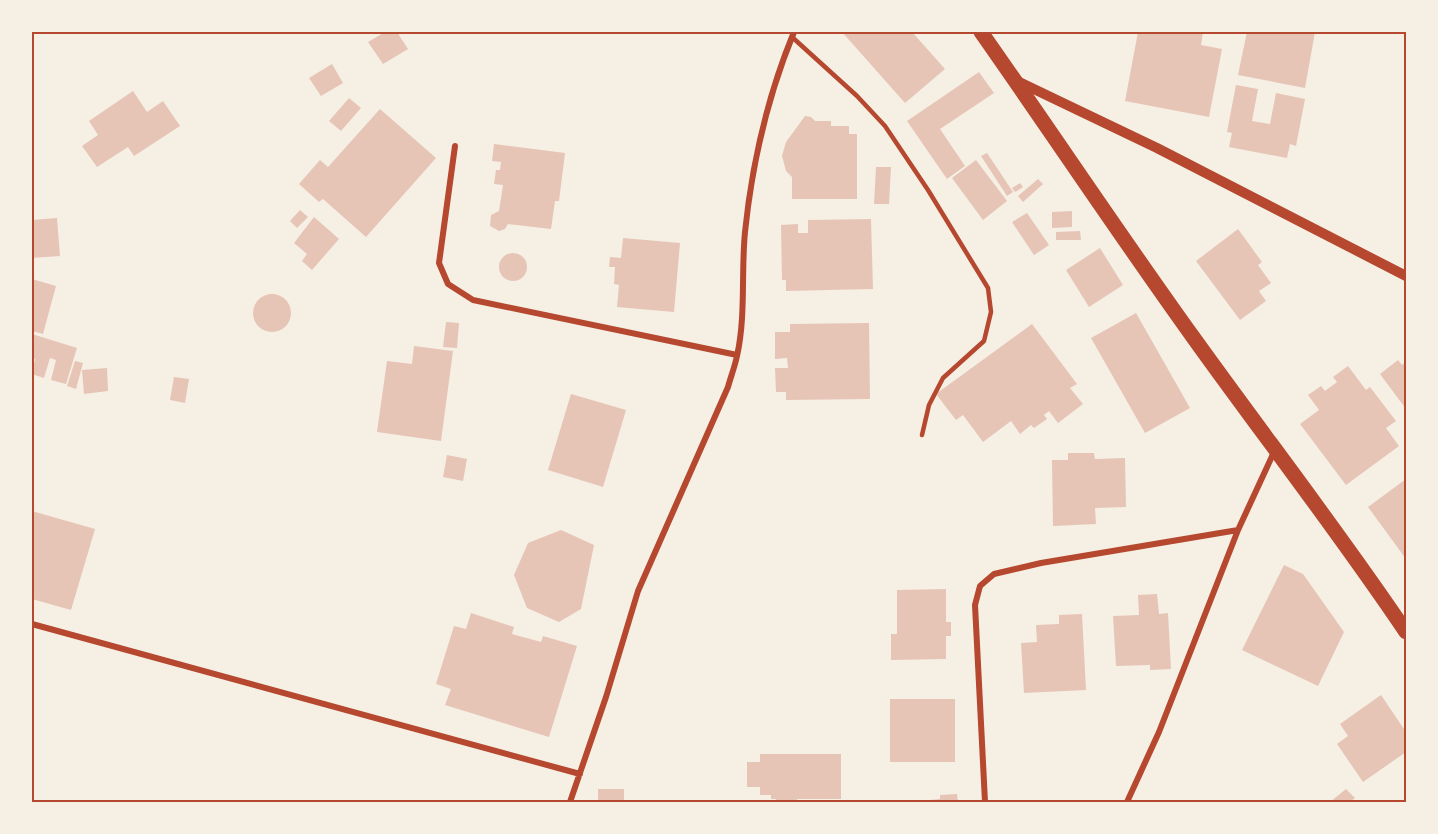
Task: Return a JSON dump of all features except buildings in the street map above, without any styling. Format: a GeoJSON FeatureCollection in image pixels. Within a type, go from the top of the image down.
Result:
{"type":"FeatureCollection","features":[{"type":"Feature","properties":{"kind":"main road"},"geometry":{"type":"LineString","coordinates":[[981,32],[1090,192],[1275,450],[1365,570],[1407,632]]}},
{"type":"Feature","properties":{"kind":"street"},"geometry":{"type":"LineString","coordinates":[[570,802],[638,591],[728,387],[737,355],[745,233],[758,150],[785,53],[793,34]]}},
{"type":"Feature","properties":{"kind":"street"},"geometry":{"type":"LineString","coordinates":[[1015,80],[1174,156],[1407,276]]}},
{"type":"Feature","properties":{"kind":"street"},"geometry":{"type":"LineString","coordinates":[[455,146],[440,263],[448,284],[473,300],[737,355]]}},
{"type":"Feature","properties":{"kind":"street"},"geometry":{"type":"LineString","coordinates":[[1127,802],[1159,732],[1238,530],[1275,450]]}},
{"type":"Feature","properties":{"kind":"street"},"geometry":{"type":"LineString","coordinates":[[984,802],[975,605],[980,586],[994,574],[1041,563],[1238,530]]}},
{"type":"Feature","properties":{"kind":"street"},"geometry":{"type":"LineString","coordinates":[[32,624],[580,774]]}},
{"type":"Feature","properties":{"kind":"lane"},"geometry":{"type":"LineString","coordinates":[[793,34],[885,126],[928,190],[988,288],[991,312],[984,341],[943,378],[929,405],[922,435]]}}]}
